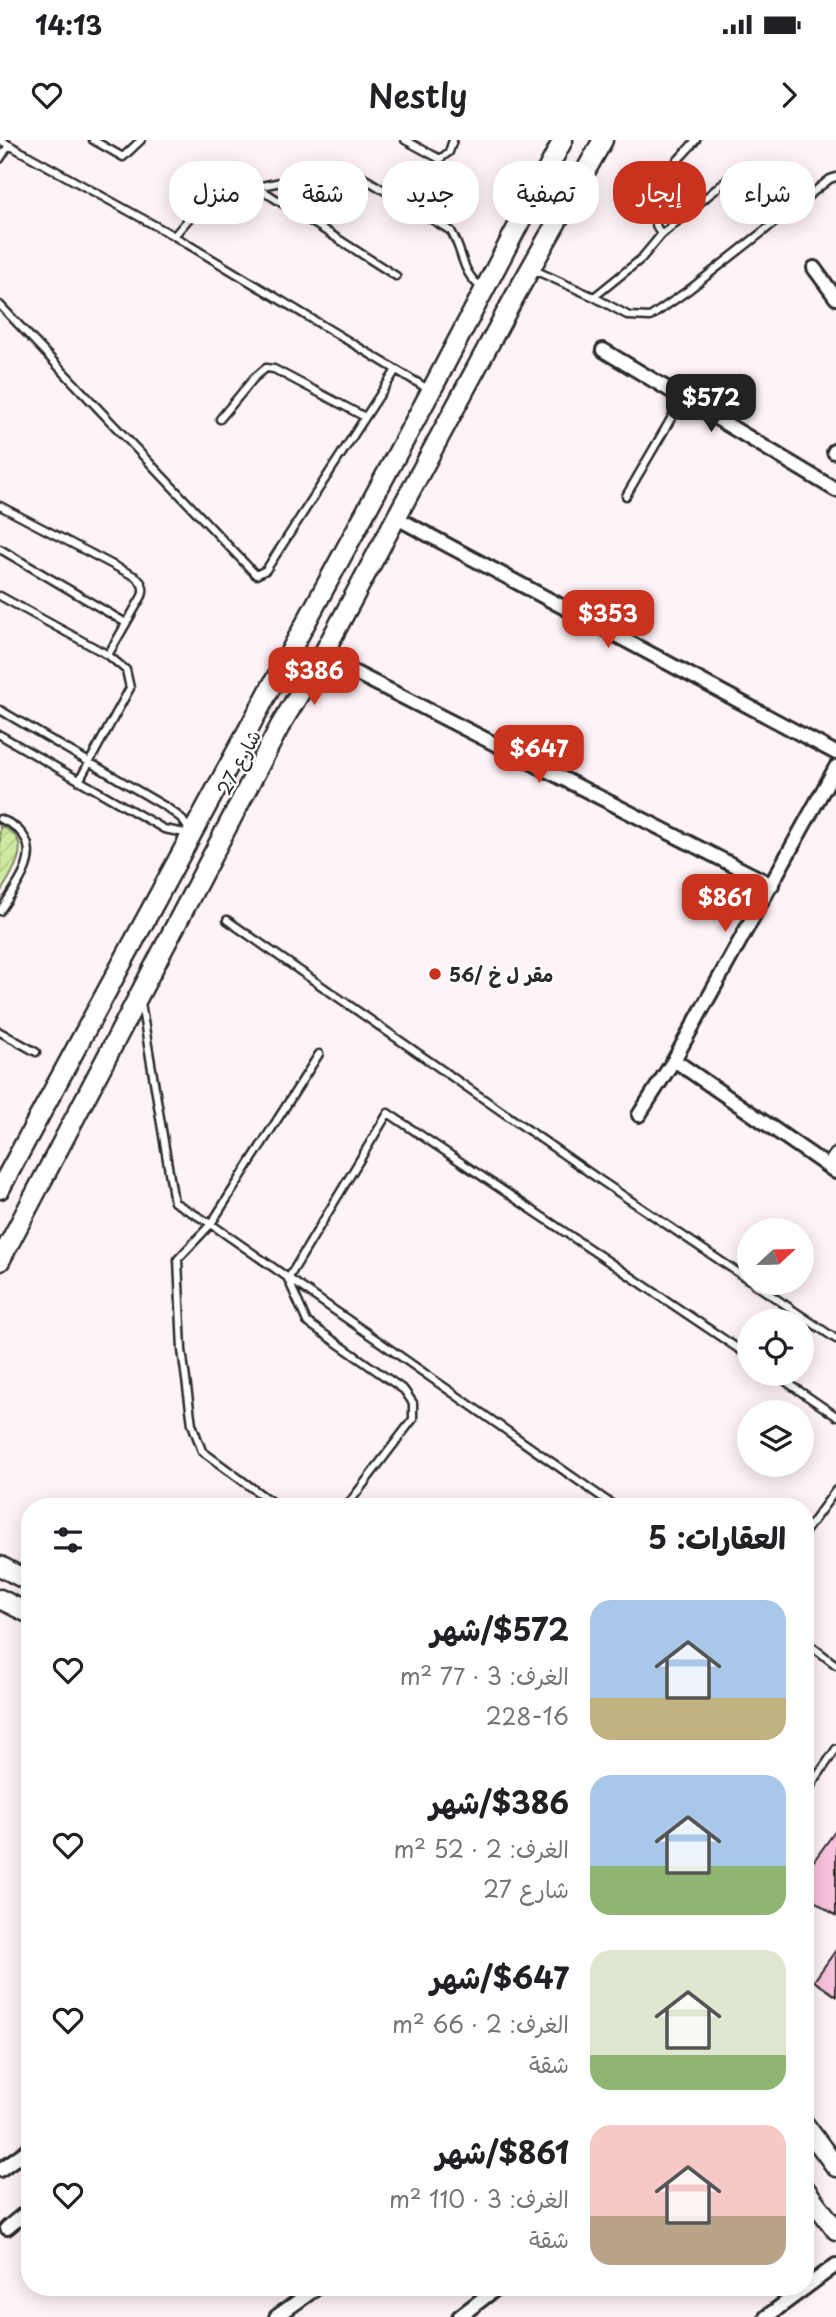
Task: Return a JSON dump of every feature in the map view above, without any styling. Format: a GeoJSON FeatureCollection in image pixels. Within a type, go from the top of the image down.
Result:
{"type":"FeatureCollection","features":[{"type":"Feature","properties":{"kind":"main road","name":"شارع 27"},"geometry":{"type":"LineString","coordinates":[[0,1189],[431,391],[563,140]]}},
{"type":"Feature","properties":{"kind":"main road","name":"شارع 27"},"geometry":{"type":"LineString","coordinates":[[0,1261],[280,726],[322,656],[395,517],[603,140]]}},
{"type":"Feature","properties":{"kind":"main road"},"geometry":{"type":"LineString","coordinates":[[256,714],[280,726]]}},
{"type":"Feature","properties":{"kind":"main road"},"geometry":{"type":"LineString","coordinates":[[192,834],[217,846]]}},
{"type":"Feature","properties":{"kind":"main road"},"geometry":{"type":"LineString","coordinates":[[0,1566],[21,1576]]}},
{"type":"Feature","properties":{"kind":"main road"},"geometry":{"type":"LineString","coordinates":[[0,1599],[21,1610]]}},
{"type":"Feature","properties":{"kind":"main road"},"geometry":{"type":"LineString","coordinates":[[814,2137],[836,2167]]}},
{"type":"Feature","properties":{"kind":"main road"},"geometry":{"type":"LineString","coordinates":[[814,2201],[836,2230]]}},
{"type":"Feature","properties":{"kind":"street"},"geometry":{"type":"LineString","coordinates":[[814,268],[836,298]]}},
{"type":"Feature","properties":{"kind":"street"},"geometry":{"type":"LineString","coordinates":[[603,350],[836,490]]}},
{"type":"Feature","properties":{"kind":"street"},"geometry":{"type":"LineString","coordinates":[[395,517],[836,753]]}},
{"type":"Feature","properties":{"kind":"street"},"geometry":{"type":"LineString","coordinates":[[322,656],[772,885]]}},
{"type":"Feature","properties":{"kind":"street"},"geometry":{"type":"LineString","coordinates":[[639,1115],[674,1060],[836,767]]}},
{"type":"Feature","properties":{"kind":"street"},"geometry":{"type":"LineString","coordinates":[[674,1060],[832,1169],[836,1155]]}},
{"type":"Feature","properties":{"kind":"street"},"geometry":{"type":"LineString","coordinates":[[0,2170],[21,2155]]}},
{"type":"Feature","properties":{"kind":"street"},"geometry":{"type":"LineString","coordinates":[[7,2228],[21,2216]]}},
{"type":"Feature","properties":{"kind":"street"},"geometry":{"type":"LineString","coordinates":[[814,2281],[836,2265]]}},
{"type":"Feature","properties":{"kind":"street"},"geometry":{"type":"LineString","coordinates":[[276,2317],[305,2296]]}},
{"type":"Feature","properties":{"kind":"street"},"geometry":{"type":"LineString","coordinates":[[459,2317],[486,2296]]}},
{"type":"Feature","properties":{"kind":"street"},"geometry":{"type":"LineString","coordinates":[[766,2317],[794,2296]]}},
{"type":"Feature","properties":{"kind":"lane"},"geometry":{"type":"LineString","coordinates":[[1,140],[174,236],[431,391]]}},
{"type":"Feature","properties":{"kind":"lane"},"geometry":{"type":"LineString","coordinates":[[93,140],[123,157],[141,140]]}},
{"type":"Feature","properties":{"kind":"lane"},"geometry":{"type":"LineString","coordinates":[[405,140],[440,159],[449,152],[453,140]]}},
{"type":"Feature","properties":{"kind":"lane"},"geometry":{"type":"LineString","coordinates":[[661,235],[654,223],[650,206],[656,187],[696,140]]}},
{"type":"Feature","properties":{"kind":"lane"},"geometry":{"type":"LineString","coordinates":[[0,159],[9,145]]}},
{"type":"Feature","properties":{"kind":"lane"},"geometry":{"type":"LineString","coordinates":[[264,186],[337,164],[349,169],[450,231],[460,246],[468,276],[484,290]]}},
{"type":"Feature","properties":{"kind":"lane"},"geometry":{"type":"LineString","coordinates":[[531,268],[629,316],[650,317],[836,177]]}},
{"type":"Feature","properties":{"kind":"lane"},"geometry":{"type":"LineString","coordinates":[[594,297],[641,259],[661,235],[720,186]]}},
{"type":"Feature","properties":{"kind":"lane"},"geometry":{"type":"LineString","coordinates":[[264,191],[397,275]]}},
{"type":"Feature","properties":{"kind":"lane"},"geometry":{"type":"LineString","coordinates":[[174,236],[184,224]]}},
{"type":"Feature","properties":{"kind":"lane"},"geometry":{"type":"LineString","coordinates":[[0,305],[256,575],[267,570],[397,370]]}},
{"type":"Feature","properties":{"kind":"lane"},"geometry":{"type":"LineString","coordinates":[[220,419],[254,378],[266,368],[274,369],[365,417]]}},
{"type":"Feature","properties":{"kind":"lane"},"geometry":{"type":"LineString","coordinates":[[626,496],[683,398]]}},
{"type":"Feature","properties":{"kind":"lane"},"geometry":{"type":"LineString","coordinates":[[0,516],[2,507],[138,578],[143,592],[108,655]]}},
{"type":"Feature","properties":{"kind":"lane"},"geometry":{"type":"LineString","coordinates":[[0,549],[126,623]]}},
{"type":"Feature","properties":{"kind":"lane"},"geometry":{"type":"LineString","coordinates":[[0,596],[108,655],[126,670],[130,688],[79,781]]}},
{"type":"Feature","properties":{"kind":"lane"},"geometry":{"type":"LineString","coordinates":[[0,710],[174,812],[192,834]]}},
{"type":"Feature","properties":{"kind":"lane"},"geometry":{"type":"LineString","coordinates":[[0,735],[164,829],[192,834]]}},
{"type":"Feature","properties":{"kind":"lane"},"geometry":{"type":"LineString","coordinates":[[0,819],[18,829],[27,841],[30,852],[26,867],[0,911]]}},
{"type":"Feature","properties":{"kind":"lane"},"geometry":{"type":"LineString","coordinates":[[227,920],[737,1272]]}},
{"type":"Feature","properties":{"kind":"lane"},"geometry":{"type":"LineString","coordinates":[[139,994],[174,1202],[211,1224],[603,1498]]}},
{"type":"Feature","properties":{"kind":"lane"},"geometry":{"type":"LineString","coordinates":[[0,1032],[36,1052]]}},
{"type":"Feature","properties":{"kind":"lane"},"geometry":{"type":"LineString","coordinates":[[266,1498],[202,1451],[192,1424],[179,1324],[178,1259],[211,1224],[319,1054]]}},
{"type":"Feature","properties":{"kind":"lane"},"geometry":{"type":"LineString","coordinates":[[288,1279],[388,1113],[737,1348]]}},
{"type":"Feature","properties":{"kind":"lane"},"geometry":{"type":"LineString","coordinates":[[288,1279],[307,1322],[404,1390],[413,1403],[413,1419],[353,1498]]}},
{"type":"Feature","properties":{"kind":"lane"},"geometry":{"type":"LineString","coordinates":[[770,1295],[836,1339]]}},
{"type":"Feature","properties":{"kind":"lane"},"geometry":{"type":"LineString","coordinates":[[792,1386],[836,1416]]}},
{"type":"Feature","properties":{"kind":"lane"},"geometry":{"type":"LineString","coordinates":[[814,1520],[836,1490]]}},
{"type":"Feature","properties":{"kind":"lane"},"geometry":{"type":"LineString","coordinates":[[814,1648],[836,1665]]}},
{"type":"Feature","properties":{"kind":"lane"},"geometry":{"type":"LineString","coordinates":[[814,1781],[836,1749]]}},
{"type":"Feature","properties":{"kind":"green space"},"geometry":{"type":"Polygon","coordinates":[[[0,826],[11,832],[20,847],[15,866],[0,893],[0,826]]]}},
{"type":"Feature","properties":{"kind":"building"},"geometry":{"type":"Polygon","coordinates":[[[836,1830],[836,1916],[814,1900],[814,1861],[836,1830]]]}},
{"type":"Feature","properties":{"kind":"building"},"geometry":{"type":"Polygon","coordinates":[[[836,1950],[836,1996],[814,1981],[836,1950]]]}},
{"type":"Feature","properties":{"kind":"place","name":"مقر ل خ /56"},"geometry":{"type":"Point","coordinates":[435,974]}}]}
